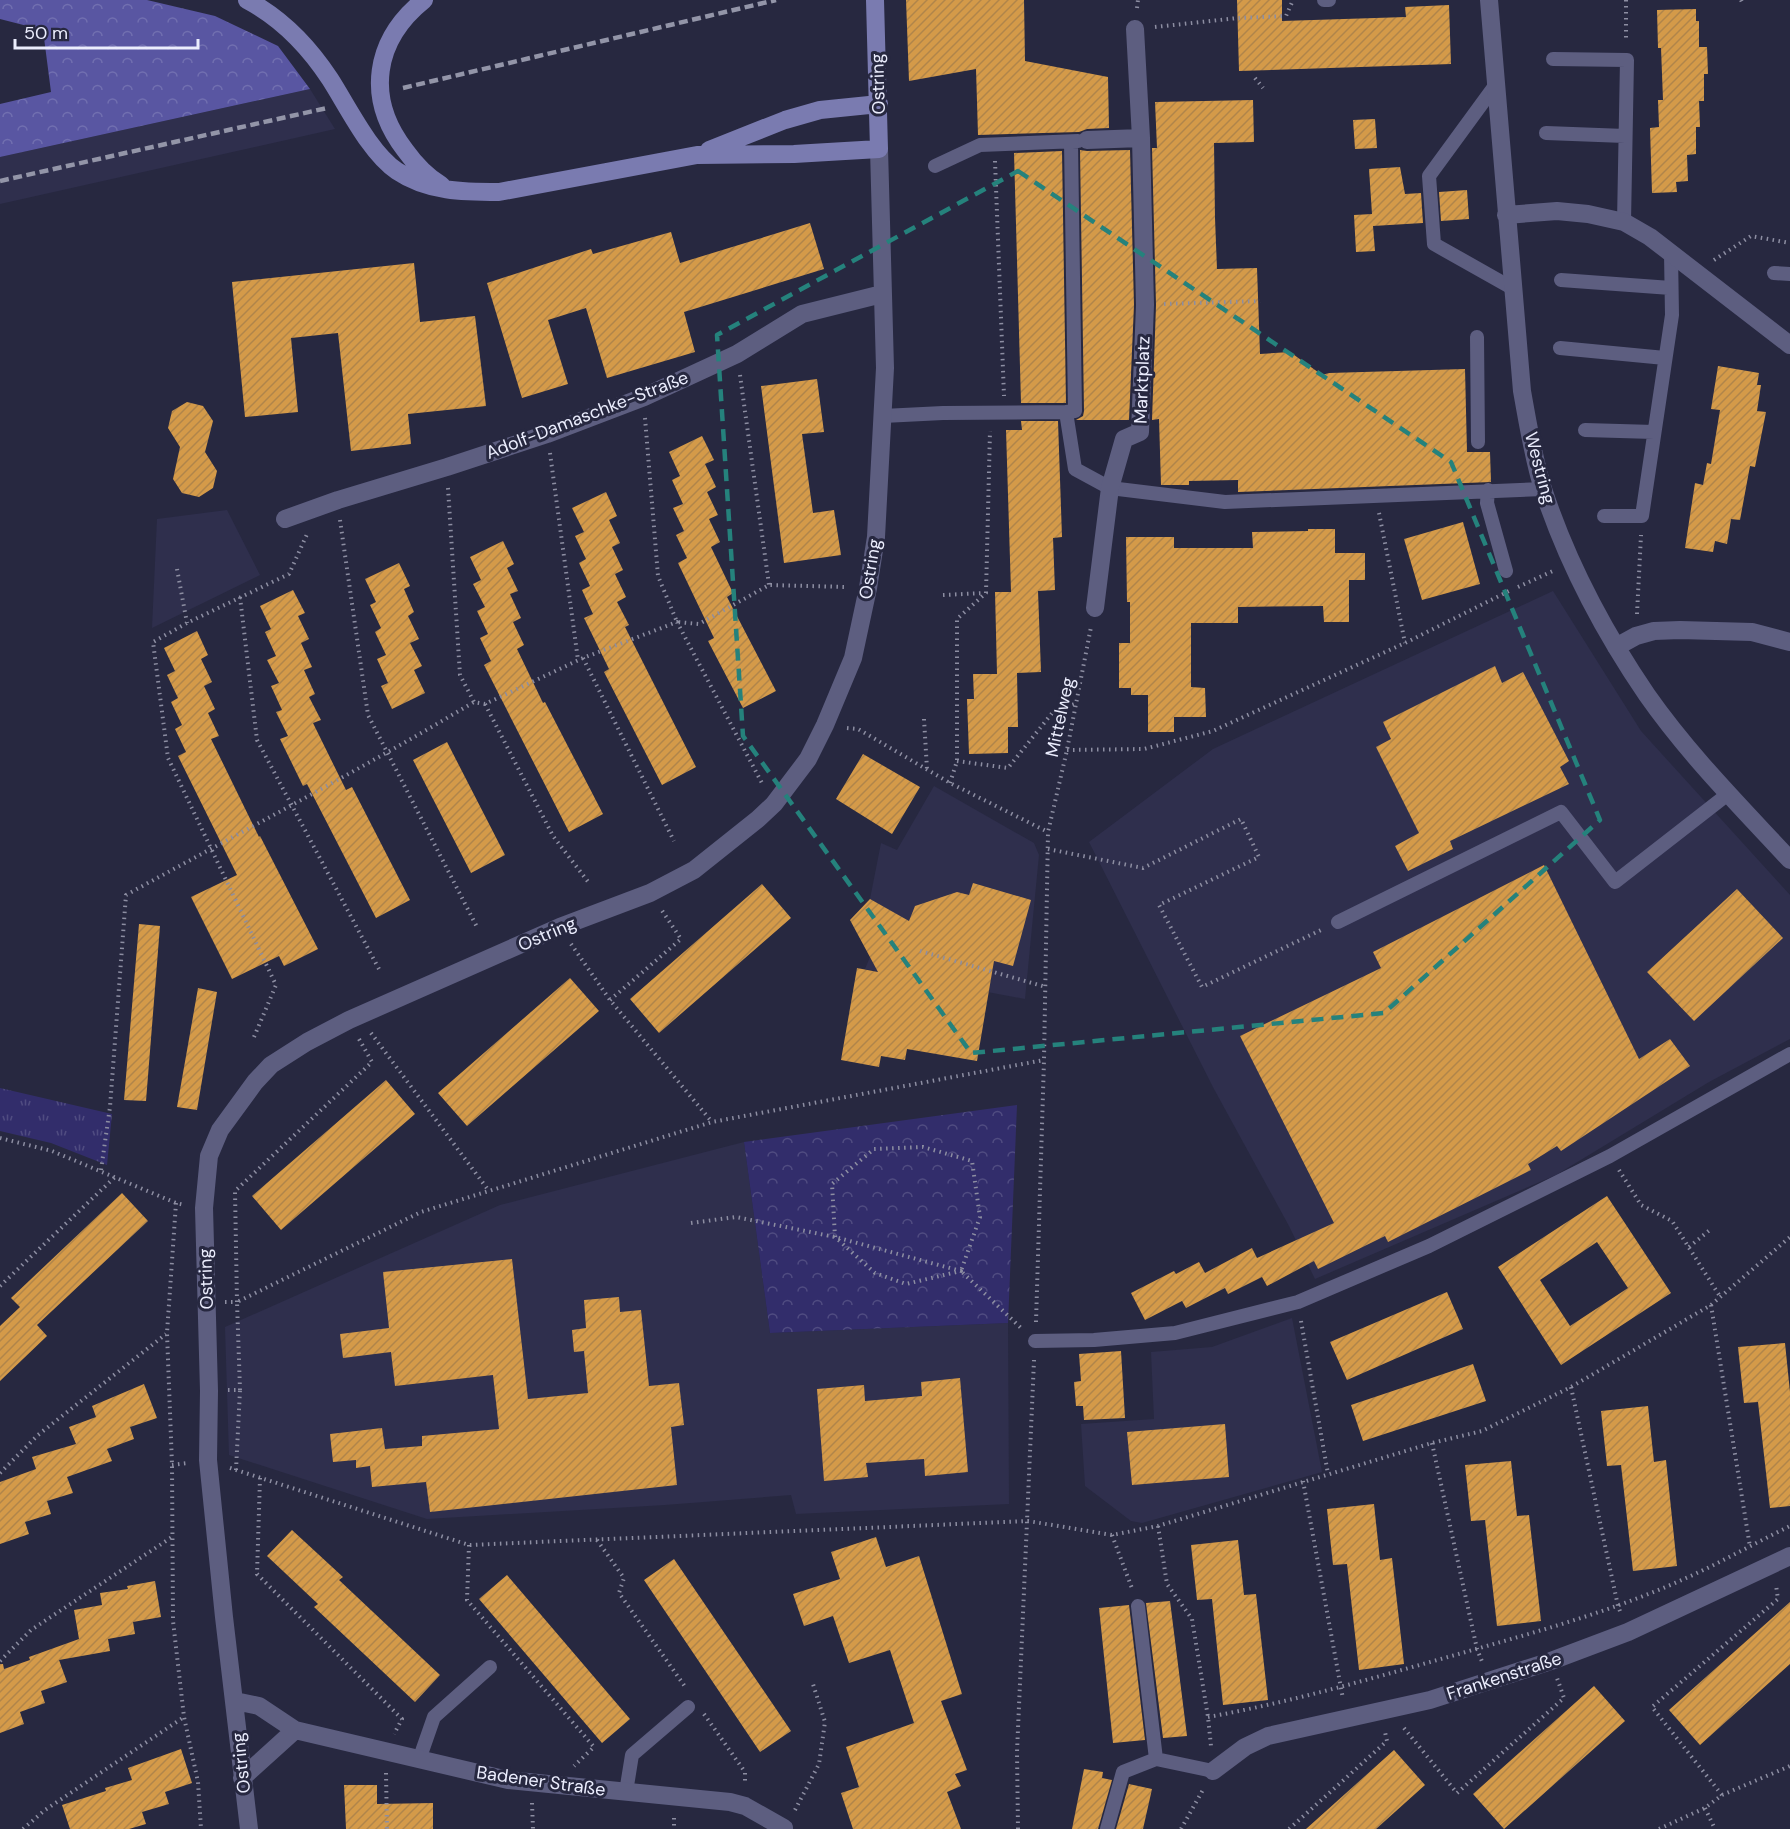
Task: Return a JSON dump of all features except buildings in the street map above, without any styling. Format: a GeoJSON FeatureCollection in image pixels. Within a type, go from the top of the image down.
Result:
{"type":"FeatureCollection","features":[{"type":"Feature","properties":{"kind":"main road"},"geometry":{"type":"LineString","coordinates":[[247,0],[282,23],[306,47],[329,78],[355,121],[386,162],[398,172],[434,188],[500,192],[696,155],[794,154],[879,149]]}},
{"type":"Feature","properties":{"kind":"main road"},"geometry":{"type":"LineString","coordinates":[[424,0],[410,11],[394,32],[383,57],[379,78],[381,99],[388,121],[399,143],[432,179],[451,190]]}},
{"type":"Feature","properties":{"kind":"main road","name":"Ostring"},"geometry":{"type":"LineString","coordinates":[[875,0],[879,149]]}},
{"type":"Feature","properties":{"kind":"main road"},"geometry":{"type":"LineString","coordinates":[[696,155],[784,120],[820,110],[879,104]]}},
{"type":"Feature","properties":{"kind":"street","name":"Westring"},"geometry":{"type":"LineString","coordinates":[[1489,0],[1522,391],[1532,448],[1543,489],[1572,563],[1616,647],[1648,697],[1728,794],[1786,848]]}},
{"type":"Feature","properties":{"kind":"street","name":"Marktplatz"},"geometry":{"type":"LineString","coordinates":[[1095,608],[1110,488],[1124,439],[1140,432],[1145,305],[1141,138],[1135,29]]}},
{"type":"Feature","properties":{"kind":"street"},"geometry":{"type":"LineString","coordinates":[[1079,141],[1141,138]]}},
{"type":"Feature","properties":{"kind":"street","name":"Ostring"},"geometry":{"type":"LineString","coordinates":[[249,1829],[208,1460],[209,1391],[204,1208],[209,1156],[220,1130],[255,1082],[271,1065],[307,1042],[354,1018],[560,927],[650,893],[694,870],[774,804],[808,759],[853,658],[876,537],[885,368],[879,149]]}},
{"type":"Feature","properties":{"kind":"street"},"geometry":{"type":"LineString","coordinates":[[1506,215],[1557,211],[1588,214],[1623,222],[1650,237],[1790,345]]}},
{"type":"Feature","properties":{"kind":"street","name":"Adolf-Damaschke-Straße"},"geometry":{"type":"LineString","coordinates":[[285,519],[547,434],[644,397],[737,354],[802,314],[882,294]]}},
{"type":"Feature","properties":{"kind":"street"},"geometry":{"type":"LineString","coordinates":[[1616,647],[1636,636],[1654,631],[1680,630],[1752,632],[1790,642]]}},
{"type":"Feature","properties":{"kind":"street","name":"Frankenstraße"},"geometry":{"type":"LineString","coordinates":[[1213,1772],[1245,1747],[1268,1736],[1430,1700],[1551,1661],[1628,1632],[1790,1556]]}},
{"type":"Feature","properties":{"kind":"street","name":"Badener Straße"},"geometry":{"type":"LineString","coordinates":[[235,1701],[259,1706],[295,1730],[385,1753],[508,1780],[730,1802],[745,1806],[784,1828]]}},
{"type":"Feature","properties":{"kind":"street"},"geometry":{"type":"LineString","coordinates":[[242,1778],[295,1730]]}},
{"type":"Feature","properties":{"kind":"lane"},"geometry":{"type":"LineString","coordinates":[[1324,0],[1329,0]]}},
{"type":"Feature","properties":{"kind":"lane"},"geometry":{"type":"LineString","coordinates":[[1553,59],[1627,60],[1623,222]]}},
{"type":"Feature","properties":{"kind":"lane"},"geometry":{"type":"LineString","coordinates":[[1497,83],[1429,176],[1434,244],[1512,288]]}},
{"type":"Feature","properties":{"kind":"lane"},"geometry":{"type":"LineString","coordinates":[[1546,133],[1625,136]]}},
{"type":"Feature","properties":{"kind":"lane"},"geometry":{"type":"LineString","coordinates":[[883,416],[1075,411],[1079,141],[980,145],[935,166]]}},
{"type":"Feature","properties":{"kind":"lane"},"geometry":{"type":"LineString","coordinates":[[1604,516],[1642,516],[1672,315],[1671,253]]}},
{"type":"Feature","properties":{"kind":"lane"},"geometry":{"type":"LineString","coordinates":[[1774,273],[1790,274]]}},
{"type":"Feature","properties":{"kind":"lane"},"geometry":{"type":"LineString","coordinates":[[1561,280],[1671,288]]}},
{"type":"Feature","properties":{"kind":"lane"},"geometry":{"type":"LineString","coordinates":[[1477,337],[1478,442]]}},
{"type":"Feature","properties":{"kind":"lane"},"geometry":{"type":"LineString","coordinates":[[1560,348],[1665,358]]}},
{"type":"Feature","properties":{"kind":"lane"},"geometry":{"type":"LineString","coordinates":[[1066,412],[1075,469],[1110,488],[1225,502],[1543,489]]}},
{"type":"Feature","properties":{"kind":"lane"},"geometry":{"type":"LineString","coordinates":[[1586,430],[1654,432]]}},
{"type":"Feature","properties":{"kind":"lane"},"geometry":{"type":"LineString","coordinates":[[1488,490],[1487,503],[1506,571]]}},
{"type":"Feature","properties":{"kind":"lane"},"geometry":{"type":"LineString","coordinates":[[1338,922],[1561,812],[1615,882],[1728,794]]}},
{"type":"Feature","properties":{"kind":"lane"},"geometry":{"type":"LineString","coordinates":[[1035,1341],[1094,1340],[1175,1333],[1298,1302],[1429,1246],[1610,1156],[1790,1054]]}},
{"type":"Feature","properties":{"kind":"lane"},"geometry":{"type":"LineString","coordinates":[[1138,1606],[1156,1759]]}},
{"type":"Feature","properties":{"kind":"lane"},"geometry":{"type":"LineString","coordinates":[[419,1760],[434,1717],[490,1667]]}},
{"type":"Feature","properties":{"kind":"lane"},"geometry":{"type":"LineString","coordinates":[[626,1792],[632,1755],[693,1704]]}},
{"type":"Feature","properties":{"kind":"lane"},"geometry":{"type":"LineString","coordinates":[[1107,1829],[1123,1772],[1156,1759],[1213,1772]]}},
{"type":"Feature","properties":{"kind":"path"},"geometry":{"type":"LineString","coordinates":[[1135,29],[1238,18],[1286,16],[1293,0]]}},
{"type":"Feature","properties":{"kind":"path"},"geometry":{"type":"LineString","coordinates":[[1626,0],[1627,60]]}},
{"type":"Feature","properties":{"kind":"path"},"geometry":{"type":"LineString","coordinates":[[1255,78],[1263,88]]}},
{"type":"Feature","properties":{"kind":"path"},"geometry":{"type":"LineString","coordinates":[[825,725],[858,729],[950,783],[957,761],[957,619],[986,593],[991,412],[1005,397],[994,144]]}},
{"type":"Feature","properties":{"kind":"path"},"geometry":{"type":"LineString","coordinates":[[1726,252],[1751,236],[1790,243]]}},
{"type":"Feature","properties":{"kind":"path"},"geometry":{"type":"LineString","coordinates":[[1145,305],[1260,301]]}},
{"type":"Feature","properties":{"kind":"path"},"geometry":{"type":"LineString","coordinates":[[737,354],[769,585]]}},
{"type":"Feature","properties":{"kind":"path"},"geometry":{"type":"LineString","coordinates":[[644,397],[658,576],[677,622],[774,804]]}},
{"type":"Feature","properties":{"kind":"path"},"geometry":{"type":"LineString","coordinates":[[547,434],[580,659],[674,841]]}},
{"type":"Feature","properties":{"kind":"path"},"geometry":{"type":"LineString","coordinates":[[447,467],[460,675],[474,702]]}},
{"type":"Feature","properties":{"kind":"path"},"geometry":{"type":"LineString","coordinates":[[1375,495],[1404,643]]}},
{"type":"Feature","properties":{"kind":"path"},"geometry":{"type":"LineString","coordinates":[[254,1036],[276,985],[168,758],[153,642],[289,573],[329,503]]}},
{"type":"Feature","properties":{"kind":"path"},"geometry":{"type":"LineString","coordinates":[[329,503],[368,715],[478,929]]}},
{"type":"Feature","properties":{"kind":"path"},"geometry":{"type":"LineString","coordinates":[[1636,636],[1642,516]]}},
{"type":"Feature","properties":{"kind":"path"},"geometry":{"type":"LineString","coordinates":[[1067,750],[1144,749],[1213,730],[1572,563]]}},
{"type":"Feature","properties":{"kind":"path"},"geometry":{"type":"LineString","coordinates":[[177,569],[187,623]]}},
{"type":"Feature","properties":{"kind":"path"},"geometry":{"type":"LineString","coordinates":[[101,1170],[110,1107],[126,895],[290,804],[388,754],[474,702],[485,704],[580,659],[677,622],[699,624],[769,585],[868,588]]}},
{"type":"Feature","properties":{"kind":"path"},"geometry":{"type":"LineString","coordinates":[[943,595],[986,593]]}},
{"type":"Feature","properties":{"kind":"path"},"geometry":{"type":"LineString","coordinates":[[240,597],[257,740],[380,972]]}},
{"type":"Feature","properties":{"kind":"path","name":"Mittelweg"},"geometry":{"type":"LineString","coordinates":[[950,783],[1048,832],[1095,608]]}},
{"type":"Feature","properties":{"kind":"path"},"geometry":{"type":"LineString","coordinates":[[957,761],[1008,768],[1053,712],[1077,702]]}},
{"type":"Feature","properties":{"kind":"path"},"geometry":{"type":"LineString","coordinates":[[485,704],[553,836],[589,883]]}},
{"type":"Feature","properties":{"kind":"path"},"geometry":{"type":"LineString","coordinates":[[924,719],[927,769]]}},
{"type":"Feature","properties":{"kind":"path"},"geometry":{"type":"LineString","coordinates":[[1048,849],[1143,868],[1241,819],[1259,857],[1159,905],[1202,987],[1338,922]]}},
{"type":"Feature","properties":{"kind":"path"},"geometry":{"type":"LineString","coordinates":[[610,1000],[681,939],[650,893]]}},
{"type":"Feature","properties":{"kind":"path"},"geometry":{"type":"LineString","coordinates":[[560,927],[610,1000],[712,1122]]}},
{"type":"Feature","properties":{"kind":"path"},"geometry":{"type":"LineString","coordinates":[[920,951],[1046,987]]}},
{"type":"Feature","properties":{"kind":"path"},"geometry":{"type":"LineString","coordinates":[[354,1018],[489,1191]]}},
{"type":"Feature","properties":{"kind":"path"},"geometry":{"type":"LineString","coordinates":[[236,1470],[240,1390],[235,1191],[372,1062],[354,1018]]}},
{"type":"Feature","properties":{"kind":"path"},"geometry":{"type":"LineString","coordinates":[[237,1302],[421,1212],[712,1122],[1044,1060]]}},
{"type":"Feature","properties":{"kind":"path"},"geometry":{"type":"LineString","coordinates":[[0,1138],[52,1151],[176,1203],[204,1208]]}},
{"type":"Feature","properties":{"kind":"path"},"geometry":{"type":"LineString","coordinates":[[922,1147],[972,1161],[980,1217],[961,1271],[906,1284],[875,1273],[836,1237],[832,1184],[874,1149],[922,1147]]}},
{"type":"Feature","properties":{"kind":"path"},"geometry":{"type":"LineString","coordinates":[[1610,1156],[1641,1205],[1672,1221],[1721,1298]]}},
{"type":"Feature","properties":{"kind":"path"},"geometry":{"type":"LineString","coordinates":[[0,1286],[115,1177]]}},
{"type":"Feature","properties":{"kind":"path"},"geometry":{"type":"LineString","coordinates":[[176,1203],[167,1333],[172,1465],[173,1622],[184,1717],[198,1782],[201,1829]]}},
{"type":"Feature","properties":{"kind":"path"},"geometry":{"type":"LineString","coordinates":[[691,1223],[736,1217],[836,1237],[961,1271],[1035,1341]]}},
{"type":"Feature","properties":{"kind":"path"},"geometry":{"type":"LineString","coordinates":[[1689,1247],[1711,1229]]}},
{"type":"Feature","properties":{"kind":"path"},"geometry":{"type":"LineString","coordinates":[[172,1465],[208,1460],[469,1545],[1028,1521],[1112,1535],[1158,1526],[1432,1443],[1482,1431],[1571,1387],[1711,1305],[1790,1237]]}},
{"type":"Feature","properties":{"kind":"path"},"geometry":{"type":"LineString","coordinates":[[1298,1302],[1328,1474]]}},
{"type":"Feature","properties":{"kind":"path"},"geometry":{"type":"LineString","coordinates":[[1711,1305],[1750,1545],[1766,1566],[1778,1599],[1653,1707],[1722,1794]]}},
{"type":"Feature","properties":{"kind":"path"},"geometry":{"type":"LineString","coordinates":[[0,1473],[38,1435],[167,1333]]}},
{"type":"Feature","properties":{"kind":"path"},"geometry":{"type":"LineString","coordinates":[[1571,1387],[1618,1606],[1628,1632]]}},
{"type":"Feature","properties":{"kind":"path"},"geometry":{"type":"LineString","coordinates":[[209,1391],[240,1390]]}},
{"type":"Feature","properties":{"kind":"path"},"geometry":{"type":"LineString","coordinates":[[1432,1443],[1477,1649],[1490,1681]]}},
{"type":"Feature","properties":{"kind":"path"},"geometry":{"type":"LineString","coordinates":[[260,1478],[257,1574],[402,1719],[385,1753],[387,1829]]}},
{"type":"Feature","properties":{"kind":"path"},"geometry":{"type":"LineString","coordinates":[[1303,1481],[1347,1718]]}},
{"type":"Feature","properties":{"kind":"path"},"geometry":{"type":"LineString","coordinates":[[1158,1526],[1167,1584],[1192,1619],[1208,1717],[1269,1706],[1341,1688],[1618,1606],[1684,1579],[1790,1526]]}},
{"type":"Feature","properties":{"kind":"path"},"geometry":{"type":"LineString","coordinates":[[1112,1535],[1138,1606]]}},
{"type":"Feature","properties":{"kind":"path"},"geometry":{"type":"LineString","coordinates":[[0,1661],[31,1630],[172,1536]]}},
{"type":"Feature","properties":{"kind":"path"},"geometry":{"type":"LineString","coordinates":[[597,1539],[624,1578],[620,1593],[693,1704],[745,1772],[745,1806]]}},
{"type":"Feature","properties":{"kind":"path"},"geometry":{"type":"LineString","coordinates":[[469,1545],[467,1600],[594,1747],[553,1785]]}},
{"type":"Feature","properties":{"kind":"path"},"geometry":{"type":"LineString","coordinates":[[1383,1710],[1457,1793],[1564,1698],[1551,1661]]}},
{"type":"Feature","properties":{"kind":"path"},"geometry":{"type":"LineString","coordinates":[[784,1828],[819,1764],[825,1722],[813,1684]]}},
{"type":"Feature","properties":{"kind":"path"},"geometry":{"type":"LineString","coordinates":[[1289,1829],[1388,1741],[1383,1710]]}},
{"type":"Feature","properties":{"kind":"path"},"geometry":{"type":"LineString","coordinates":[[23,1829],[45,1810],[184,1717]]}},
{"type":"Feature","properties":{"kind":"path"},"geometry":{"type":"LineString","coordinates":[[1659,1829],[1705,1808],[1722,1794],[1790,1766]]}},
{"type":"Feature","properties":{"kind":"path"},"geometry":{"type":"LineString","coordinates":[[1181,1829],[1213,1772]]}},
{"type":"Feature","properties":{"kind":"path"},"geometry":{"type":"LineString","coordinates":[[1705,1808],[1715,1829]]}},
{"type":"Feature","properties":{"kind":"highlighted area"},"geometry":{"type":"Polygon","coordinates":[[[1018,171],[1451,462],[1600,820],[1384,1013],[971,1053],[743,736],[717,335],[1018,171]]]}},
{"type":"Feature","properties":{"kind":"shaded area"},"geometry":{"type":"Polygon","coordinates":[[[310,89],[335,129],[0,204],[0,157],[310,89]]]}},
{"type":"Feature","properties":{"kind":"shaded area"},"geometry":{"type":"Polygon","coordinates":[[[227,510],[260,575],[152,628],[157,519],[227,510]]]}},
{"type":"Feature","properties":{"kind":"shaded area"},"geometry":{"type":"Polygon","coordinates":[[[1553,591],[1641,731],[1790,895],[1790,1039],[1709,1082],[1556,1175],[1315,1279],[1289,1226],[1214,1089],[1089,842],[1213,749],[1553,591]]]}},
{"type":"Feature","properties":{"kind":"shaded area"},"geometry":{"type":"Polygon","coordinates":[[[934,786],[1034,843],[1039,855],[1025,999],[865,969],[870,957],[850,920],[870,899],[881,843],[897,850],[934,786]]]}},
{"type":"Feature","properties":{"kind":"shaded area"},"geometry":{"type":"Polygon","coordinates":[[[744,1142],[770,1333],[1008,1323],[1009,1504],[796,1514],[791,1495],[427,1519],[229,1455],[225,1327],[500,1205],[744,1142]]]}},
{"type":"Feature","properties":{"kind":"shaded area"},"geometry":{"type":"Polygon","coordinates":[[[1292,1318],[1322,1472],[1142,1523],[1131,1521],[1085,1486],[1081,1424],[1154,1419],[1151,1352],[1212,1347],[1292,1318]]]}},
{"type":"Feature","properties":{"kind":"green space"},"geometry":{"type":"Polygon","coordinates":[[[0,0],[147,0],[215,16],[278,46],[310,89],[0,157],[0,104],[51,92],[43,30],[0,19],[0,0]]]}},
{"type":"Feature","properties":{"kind":"green space"},"geometry":{"type":"Polygon","coordinates":[[[0,1088],[112,1114],[107,1165],[51,1143],[0,1131],[0,1088]]]}},
{"type":"Feature","properties":{"kind":"green space"},"geometry":{"type":"Polygon","coordinates":[[[1017,1105],[1008,1323],[770,1333],[744,1142],[1017,1105]]]}},
{"type":"Feature","properties":{"kind":"railway"},"geometry":{"type":"LineString","coordinates":[[403,88],[776,0]]}},
{"type":"Feature","properties":{"kind":"railway"},"geometry":{"type":"LineString","coordinates":[[0,181],[327,108]]}}]}
